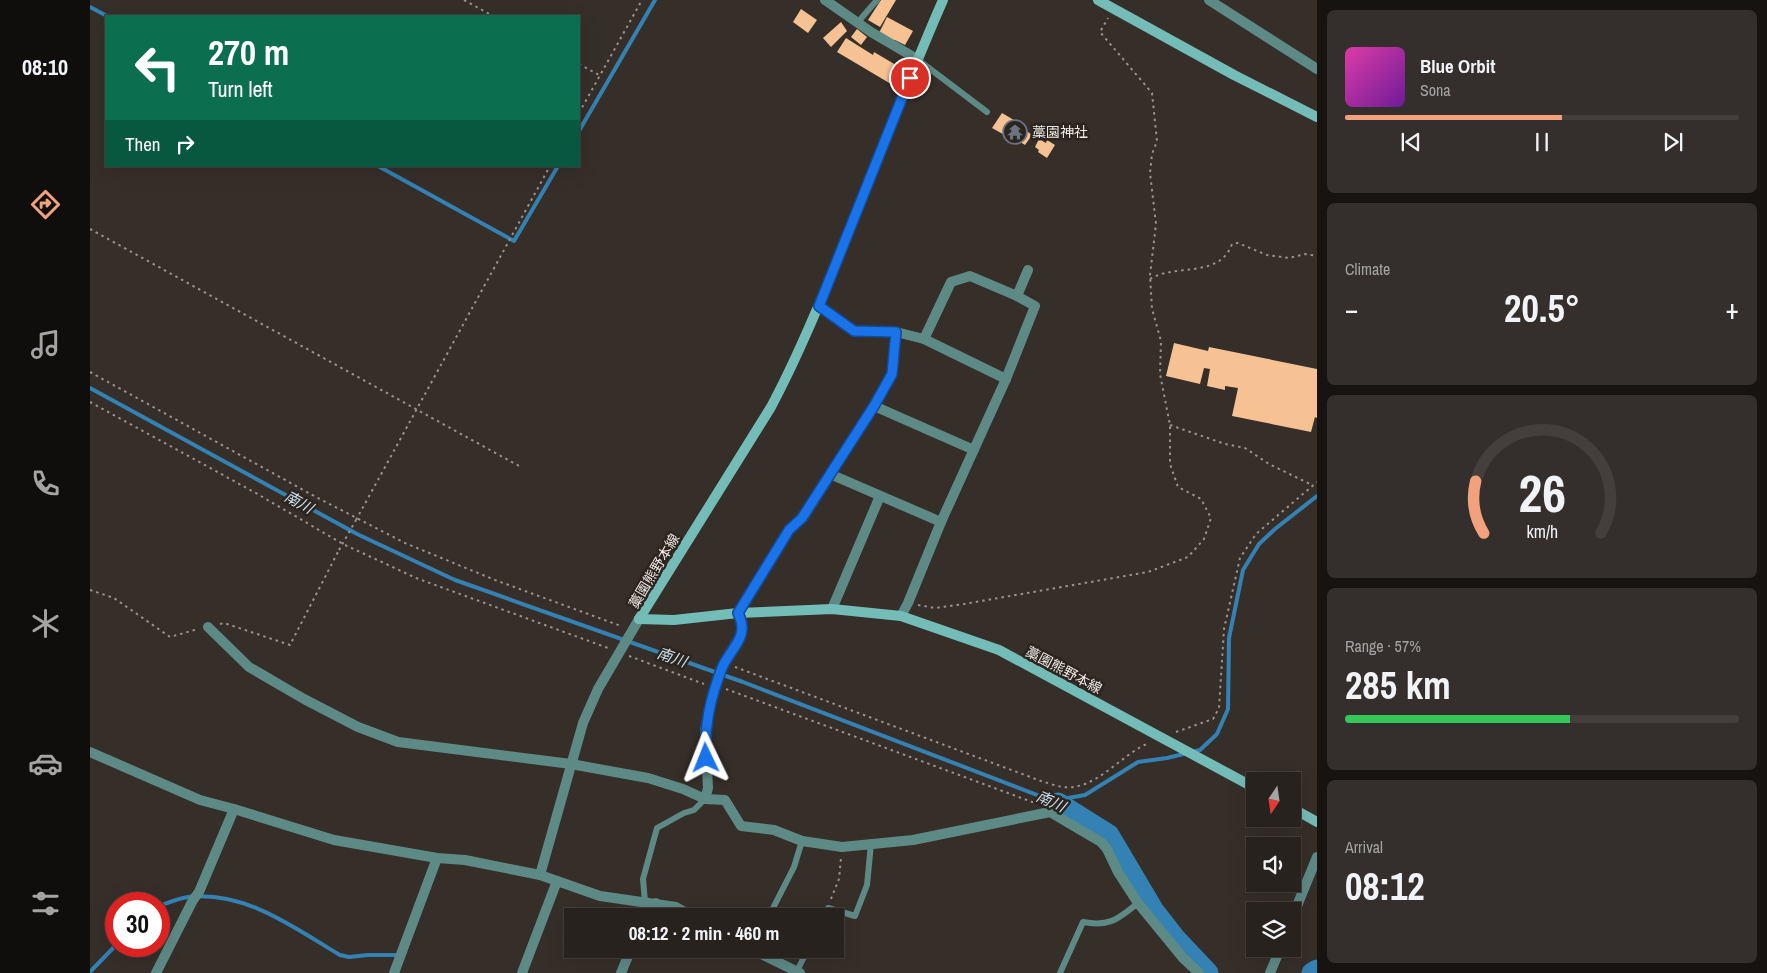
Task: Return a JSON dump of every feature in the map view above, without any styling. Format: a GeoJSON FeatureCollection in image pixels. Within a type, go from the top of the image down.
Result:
{"type":"FeatureCollection","features":[{"type":"Feature","properties":{"kind":"main road","name":"藁園熊野本線"},"geometry":{"type":"LineString","coordinates":[[639,619],[788,377],[819,306],[917,59],[943,0]]}},
{"type":"Feature","properties":{"kind":"main road"},"geometry":{"type":"LineString","coordinates":[[1098,0],[1234,75],[1317,117]]}},
{"type":"Feature","properties":{"kind":"main road","name":"藁園熊野本線"},"geometry":{"type":"LineString","coordinates":[[639,619],[674,620],[738,613],[832,609],[901,616],[999,650],[1246,783]]}},
{"type":"Feature","properties":{"kind":"main road"},"geometry":{"type":"LineString","coordinates":[[1301,813],[1317,822]]}},
{"type":"Feature","properties":{"kind":"street"},"geometry":{"type":"LineString","coordinates":[[825,0],[871,32],[917,59]]}},
{"type":"Feature","properties":{"kind":"street"},"geometry":{"type":"LineString","coordinates":[[1209,0],[1317,69]]}},
{"type":"Feature","properties":{"kind":"street"},"geometry":{"type":"LineString","coordinates":[[1017,296],[1028,270]]}},
{"type":"Feature","properties":{"kind":"street"},"geometry":{"type":"LineString","coordinates":[[901,616],[941,522],[1006,379],[1035,306],[1017,296],[970,276],[951,282],[924,339]]}},
{"type":"Feature","properties":{"kind":"street"},"geometry":{"type":"LineString","coordinates":[[819,306],[854,331],[896,332],[924,339],[1006,379]]}},
{"type":"Feature","properties":{"kind":"street"},"geometry":{"type":"LineString","coordinates":[[705,799],[708,788],[705,730],[712,696],[722,666],[740,636],[742,627],[738,613],[789,530],[802,518],[874,406],[892,374],[896,332]]}},
{"type":"Feature","properties":{"kind":"street"},"geometry":{"type":"LineString","coordinates":[[874,406],[974,450]]}},
{"type":"Feature","properties":{"kind":"street"},"geometry":{"type":"LineString","coordinates":[[830,474],[941,522]]}},
{"type":"Feature","properties":{"kind":"street"},"geometry":{"type":"LineString","coordinates":[[832,609],[880,496]]}},
{"type":"Feature","properties":{"kind":"street"},"geometry":{"type":"LineString","coordinates":[[540,875],[583,723],[598,689],[639,619]]}},
{"type":"Feature","properties":{"kind":"street"},"geometry":{"type":"LineString","coordinates":[[208,627],[249,667],[304,699],[358,726],[398,742],[571,764],[648,778],[705,799],[725,800],[741,826],[774,830],[802,841],[842,846],[912,840],[1050,812],[1101,842],[1138,903],[1183,958],[1199,973]]}},
{"type":"Feature","properties":{"kind":"street"},"geometry":{"type":"LineString","coordinates":[[90,752],[200,800],[334,840],[437,858],[465,860],[540,875],[600,896],[678,908]]}},
{"type":"Feature","properties":{"kind":"street"},"geometry":{"type":"LineString","coordinates":[[156,973],[193,900],[199,892],[234,809]]}},
{"type":"Feature","properties":{"kind":"street"},"geometry":{"type":"LineString","coordinates":[[1299,902],[1317,857]]}},
{"type":"Feature","properties":{"kind":"street"},"geometry":{"type":"LineString","coordinates":[[394,973],[437,858]]}},
{"type":"Feature","properties":{"kind":"street"},"geometry":{"type":"LineString","coordinates":[[522,973],[557,882]]}},
{"type":"Feature","properties":{"kind":"street"},"geometry":{"type":"LineString","coordinates":[[650,903],[651,908]]}},
{"type":"Feature","properties":{"kind":"street"},"geometry":{"type":"LineString","coordinates":[[1271,971],[1277,957]]}},
{"type":"Feature","properties":{"kind":"street"},"geometry":{"type":"LineString","coordinates":[[621,973],[627,958]]}},
{"type":"Feature","properties":{"kind":"street"},"geometry":{"type":"LineString","coordinates":[[770,958],[799,972]]}},
{"type":"Feature","properties":{"kind":"lane"},"geometry":{"type":"LineString","coordinates":[[858,22],[876,0]]}},
{"type":"Feature","properties":{"kind":"lane"},"geometry":{"type":"LineString","coordinates":[[917,59],[987,112]]}},
{"type":"Feature","properties":{"kind":"lane"},"geometry":{"type":"LineString","coordinates":[[650,903],[643,879],[657,828],[684,813],[694,810],[705,799]]}},
{"type":"Feature","properties":{"kind":"lane"},"geometry":{"type":"LineString","coordinates":[[773,908],[794,867],[802,841]]}},
{"type":"Feature","properties":{"kind":"lane"},"geometry":{"type":"LineString","coordinates":[[844,913],[855,916],[868,885],[871,844]]}},
{"type":"Feature","properties":{"kind":"lane"},"geometry":{"type":"LineString","coordinates":[[1060,973],[1083,922],[1097,925],[1108,923],[1122,916],[1138,903]]}},
{"type":"Feature","properties":{"kind":"lane"},"geometry":{"type":"LineString","coordinates":[[799,972],[804,958]]}},
{"type":"Feature","properties":{"kind":"path"},"geometry":{"type":"LineString","coordinates":[[464,0],[491,15]]}},
{"type":"Feature","properties":{"kind":"path"},"geometry":{"type":"LineString","coordinates":[[580,111],[642,0]]}},
{"type":"Feature","properties":{"kind":"path"},"geometry":{"type":"LineString","coordinates":[[908,603],[935,608],[1148,572],[1188,557],[1204,539],[1211,518],[1201,499],[1178,487],[1170,464],[1170,425],[1160,374],[1162,341],[1152,309],[1150,279],[1156,224],[1150,173],[1152,154],[1157,140],[1152,93],[1100,32],[1113,9]]}},
{"type":"Feature","properties":{"kind":"path"},"geometry":{"type":"LineString","coordinates":[[580,65],[599,75]]}},
{"type":"Feature","properties":{"kind":"path"},"geometry":{"type":"LineString","coordinates":[[90,590],[114,598],[170,637],[224,623],[290,644],[339,550],[549,167]]}},
{"type":"Feature","properties":{"kind":"path"},"geometry":{"type":"LineString","coordinates":[[90,229],[519,466]]}},
{"type":"Feature","properties":{"kind":"path"},"geometry":{"type":"LineString","coordinates":[[1150,279],[1157,275],[1198,269],[1222,261],[1228,254],[1232,244],[1238,243],[1268,255],[1289,258],[1305,254],[1317,256]]}},
{"type":"Feature","properties":{"kind":"path"},"geometry":{"type":"LineString","coordinates":[[90,372],[356,519],[404,543],[495,580],[632,631]]}},
{"type":"Feature","properties":{"kind":"path"},"geometry":{"type":"LineString","coordinates":[[90,402],[254,492],[343,544],[416,578],[716,687],[727,689],[1039,805],[1050,812]]}},
{"type":"Feature","properties":{"kind":"path"},"geometry":{"type":"LineString","coordinates":[[1170,425],[1225,444],[1246,448],[1269,464],[1313,485]]}},
{"type":"Feature","properties":{"kind":"path"},"geometry":{"type":"LineString","coordinates":[[828,908],[840,879],[842,846]]}},
{"type":"Feature","properties":{"kind":"building"},"geometry":{"type":"Polygon","coordinates":[[[881,0],[896,0],[880,27],[868,20],[881,0]]]}},
{"type":"Feature","properties":{"kind":"building"},"geometry":{"type":"Polygon","coordinates":[[[801,9],[817,20],[808,33],[793,22],[801,9]]]}},
{"type":"Feature","properties":{"kind":"building"},"geometry":{"type":"Polygon","coordinates":[[[887,17],[913,31],[905,45],[878,35],[887,17]]]}},
{"type":"Feature","properties":{"kind":"building"},"geometry":{"type":"Polygon","coordinates":[[[841,22],[847,31],[831,47],[823,38],[841,22]]]}},
{"type":"Feature","properties":{"kind":"building"},"geometry":{"type":"Polygon","coordinates":[[[857,29],[867,37],[861,45],[851,37],[857,29]]]}},
{"type":"Feature","properties":{"kind":"building"},"geometry":{"type":"Polygon","coordinates":[[[846,38],[873,55],[874,52],[906,71],[896,87],[837,52],[846,38]]]}},
{"type":"Feature","properties":{"kind":"building"},"geometry":{"type":"Polygon","coordinates":[[[1002,113],[1019,123],[1010,138],[992,128],[1002,113]]]}},
{"type":"Feature","properties":{"kind":"building"},"geometry":{"type":"Polygon","coordinates":[[[1024,129],[1032,135],[1025,145],[1017,140],[1024,129]]]}},
{"type":"Feature","properties":{"kind":"building"},"geometry":{"type":"Polygon","coordinates":[[[1039,139],[1046,143],[1047,140],[1055,145],[1047,158],[1038,152],[1039,150],[1035,147],[1039,139]]]}},
{"type":"Feature","properties":{"kind":"building"},"geometry":{"type":"Polygon","coordinates":[[[1174,343],[1208,351],[1209,347],[1317,369],[1317,418],[1315,417],[1311,432],[1232,416],[1238,388],[1225,386],[1225,390],[1207,386],[1210,369],[1204,368],[1200,384],[1166,376],[1174,343]]]}},
{"type":"Feature","properties":{"kind":"waterway"},"geometry":{"type":"LineString","coordinates":[[580,129],[655,0]]}},
{"type":"Feature","properties":{"kind":"waterway"},"geometry":{"type":"LineString","coordinates":[[90,7],[105,15]]}},
{"type":"Feature","properties":{"kind":"waterway"},"geometry":{"type":"LineString","coordinates":[[380,167],[514,241],[557,167]]}},
{"type":"Feature","properties":{"kind":"waterway","name":"南川"},"geometry":{"type":"LineString","coordinates":[[90,388],[357,534],[455,580],[743,682],[1058,803],[1062,799],[1085,795],[1138,762],[1167,758],[1200,750],[1217,734],[1228,709],[1229,638],[1243,570],[1259,544],[1317,496]]}},
{"type":"Feature","properties":{"kind":"waterway","name":"南川"},"geometry":{"type":"LineString","coordinates":[[1058,803],[1109,835],[1154,911],[1175,938],[1208,973]]}},
{"type":"Feature","properties":{"kind":"waterway"},"geometry":{"type":"LineString","coordinates":[[170,902],[188,897],[230,900],[268,913],[340,955],[349,957],[398,955]]}},
{"type":"Feature","properties":{"kind":"waterway"},"geometry":{"type":"LineString","coordinates":[[90,972],[105,956]]}},
{"type":"Feature","properties":{"kind":"waterway","name":"南川"},"geometry":{"type":"LineString","coordinates":[[1312,973],[1317,970]]}},
{"type":"Feature","properties":{"kind":"place","name":"藁園神社"},"geometry":{"type":"Point","coordinates":[1015,132]}},
{"type":"Feature","properties":{"kind":"route"},"geometry":{"type":"LineString","coordinates":[[706,758],[705,730],[712,696],[722,666],[740,636],[742,627],[738,613],[789,530],[802,518],[874,406],[892,374],[896,332],[854,331],[819,306],[910,78]]}}]}
